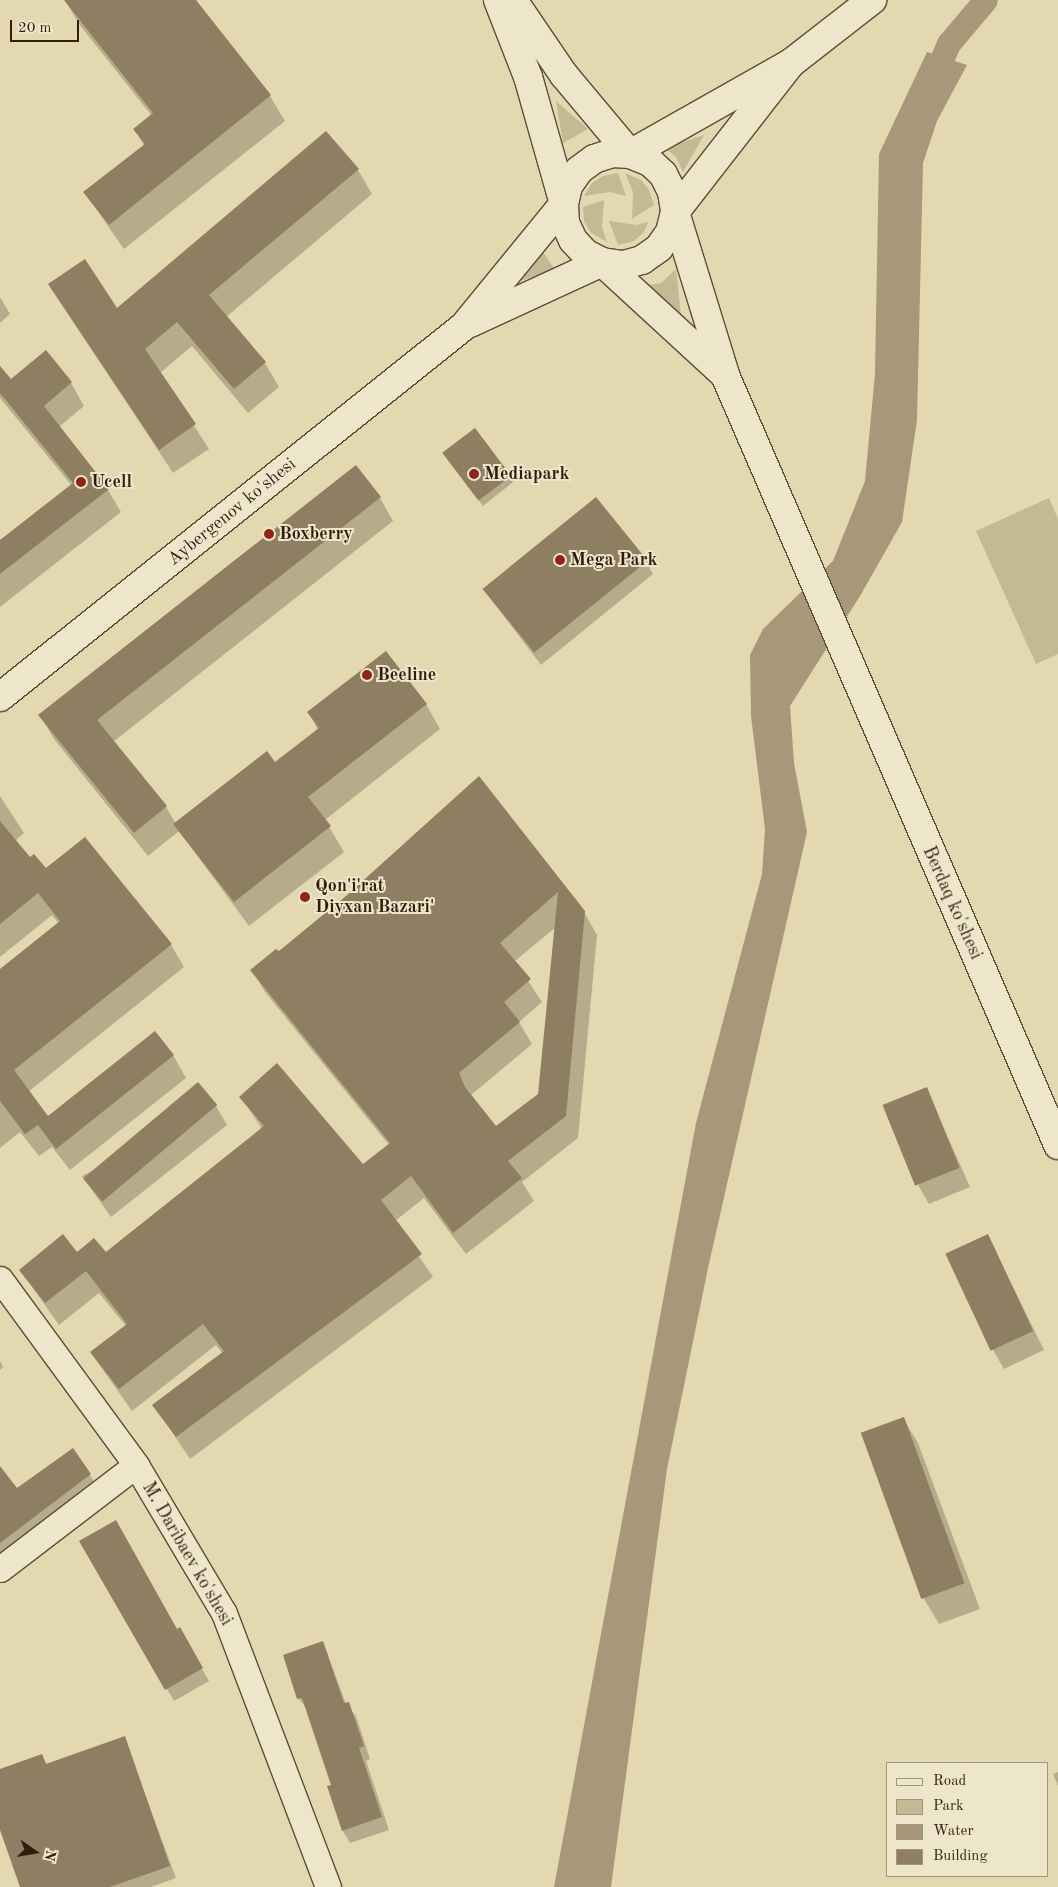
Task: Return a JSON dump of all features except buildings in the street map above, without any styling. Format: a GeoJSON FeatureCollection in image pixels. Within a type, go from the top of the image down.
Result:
{"type":"FeatureCollection","features":[{"type":"Feature","properties":{"kind":"main road"},"geometry":{"type":"LineString","coordinates":[[498,0],[528,77],[564,204],[565,223],[573,240],[586,254],[602,262],[725,375]]}},
{"type":"Feature","properties":{"kind":"main road"},"geometry":{"type":"LineString","coordinates":[[513,0],[564,75],[630,154]]}},
{"type":"Feature","properties":{"kind":"main road"},"geometry":{"type":"LineString","coordinates":[[630,154],[791,62],[872,0]]}},
{"type":"Feature","properties":{"kind":"main road"},"geometry":{"type":"LineString","coordinates":[[675,212],[791,62]]}},
{"type":"Feature","properties":{"kind":"main road"},"geometry":{"type":"LineString","coordinates":[[564,204],[568,186],[578,170],[594,159],[612,153],[630,154],[650,162],[663,174],[672,192],[675,212],[670,232],[659,248],[642,260],[623,265],[602,262]]}},
{"type":"Feature","properties":{"kind":"main road","name":"Aybergenov ko'shesi"},"geometry":{"type":"LineString","coordinates":[[0,697],[464,326],[564,204]]}},
{"type":"Feature","properties":{"kind":"main road","name":"Berdaq ko'shesi"},"geometry":{"type":"LineString","coordinates":[[675,212],[725,375],[846,660],[1058,1145]]}},
{"type":"Feature","properties":{"kind":"main road","name":"Aybergenov ko'shesi"},"geometry":{"type":"LineString","coordinates":[[464,326],[602,262]]}},
{"type":"Feature","properties":{"kind":"street","name":"M. Daribaev ko'shesi"},"geometry":{"type":"LineString","coordinates":[[0,1279],[136,1464],[224,1613],[328,1887]]}},
{"type":"Feature","properties":{"kind":"street"},"geometry":{"type":"LineString","coordinates":[[0,1569],[136,1464]]}},
{"type":"Feature","properties":{"kind":"green space"},"geometry":{"type":"Polygon","coordinates":[[[556,101],[588,129],[563,143],[556,101]]]}},
{"type":"Feature","properties":{"kind":"green space"},"geometry":{"type":"Polygon","coordinates":[[[704,135],[683,172],[676,157],[665,148],[704,135]]]}},
{"type":"Feature","properties":{"kind":"green space"},"geometry":{"type":"Polygon","coordinates":[[[618,173],[626,196],[610,192],[584,196],[592,183],[603,176],[618,173]]]}},
{"type":"Feature","properties":{"kind":"green space"},"geometry":{"type":"Polygon","coordinates":[[[625,173],[641,180],[649,190],[654,205],[632,219],[633,192],[625,173]]]}},
{"type":"Feature","properties":{"kind":"green space"},"geometry":{"type":"Polygon","coordinates":[[[604,200],[602,227],[607,242],[591,233],[584,221],[583,207],[604,200]]]}},
{"type":"Feature","properties":{"kind":"green space"},"geometry":{"type":"Polygon","coordinates":[[[609,221],[636,225],[648,222],[644,232],[634,241],[618,245],[609,221]]]}},
{"type":"Feature","properties":{"kind":"green space"},"geometry":{"type":"Polygon","coordinates":[[[541,249],[555,270],[520,281],[541,249]]]}},
{"type":"Feature","properties":{"kind":"green space"},"geometry":{"type":"Polygon","coordinates":[[[676,269],[681,315],[644,286],[661,283],[676,269]]]}},
{"type":"Feature","properties":{"kind":"green space"},"geometry":{"type":"Polygon","coordinates":[[[1049,498],[1058,519],[1058,654],[1036,664],[976,531],[1049,498]]]}},
{"type":"Feature","properties":{"kind":"water"},"geometry":{"type":"Polygon","coordinates":[[[927,52],[967,65],[937,121],[923,163],[917,420],[902,522],[860,596],[790,706],[794,763],[807,832],[708,1268],[667,1469],[611,1887],[554,1887],[696,1123],[762,874],[765,829],[751,716],[750,655],[763,629],[833,561],[865,481],[875,374],[879,154],[927,52]]]}},
{"type":"Feature","properties":{"kind":"waterway"},"geometry":{"type":"LineString","coordinates":[[931,86],[949,44],[986,0]]}},
{"type":"Feature","properties":{"kind":"place","name":"Mediapark"},"geometry":{"type":"Point","coordinates":[474,474]}},
{"type":"Feature","properties":{"kind":"place","name":"Ucell"},"geometry":{"type":"Point","coordinates":[81,482]}},
{"type":"Feature","properties":{"kind":"place","name":"Boxberry"},"geometry":{"type":"Point","coordinates":[269,534]}},
{"type":"Feature","properties":{"kind":"place","name":"Mega Park"},"geometry":{"type":"Point","coordinates":[560,560]}},
{"type":"Feature","properties":{"kind":"place","name":"Beeline"},"geometry":{"type":"Point","coordinates":[367,675]}},
{"type":"Feature","properties":{"kind":"place","name":"Qon'i'rat Diyxan Bazari'"},"geometry":{"type":"Point","coordinates":[305,897]}}]}
